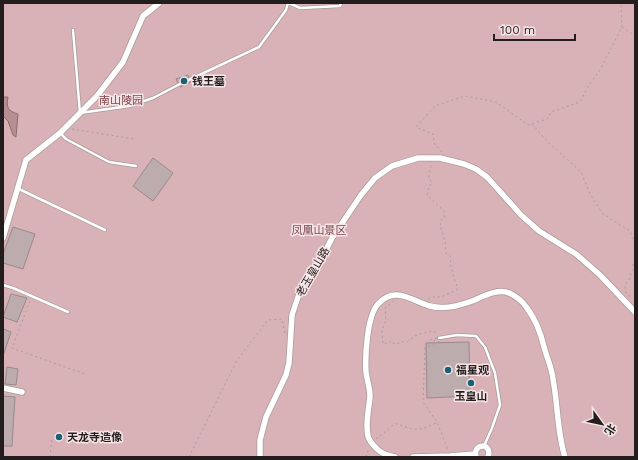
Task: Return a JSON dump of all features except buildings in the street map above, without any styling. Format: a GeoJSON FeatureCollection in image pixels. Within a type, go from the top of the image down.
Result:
{"type":"FeatureCollection","features":[{"type":"Feature","properties":{"kind":"street"},"geometry":{"type":"LineString","coordinates":[[3,238],[26,160],[60,133],[97,96],[122,62],[143,16],[159,3]]}},
{"type":"Feature","properties":{"kind":"street","name":"老玉皇山路"},"geometry":{"type":"LineString","coordinates":[[260,457],[260,440],[266,417],[286,375],[289,363],[292,315],[299,294],[310,273],[361,195],[375,178],[392,166],[418,158],[440,158],[464,164],[487,176],[521,215],[539,231],[576,254],[600,275],[635,312]]}},
{"type":"Feature","properties":{"kind":"street"},"geometry":{"type":"LineString","coordinates":[[395,457],[381,452],[368,437],[367,425],[370,395],[366,373],[366,360],[369,327],[372,314],[377,305],[386,298],[395,294],[429,306],[440,308],[453,306],[498,292],[509,292],[519,299],[528,309],[536,322],[541,335],[553,378],[559,430],[565,457]]}},
{"type":"Feature","properties":{"kind":"street"},"geometry":{"type":"LineString","coordinates":[[3,388],[22,392]]}},
{"type":"Feature","properties":{"kind":"street"},"geometry":{"type":"LineString","coordinates":[[413,457],[476,455],[477,448],[484,446],[489,450],[488,457]]}},
{"type":"Feature","properties":{"kind":"lane"},"geometry":{"type":"LineString","coordinates":[[73,30],[80,113],[129,106],[153,98],[259,47],[286,10],[289,3],[300,8],[340,6],[342,3]]}},
{"type":"Feature","properties":{"kind":"lane"},"geometry":{"type":"LineString","coordinates":[[60,133],[66,139],[109,162],[136,166]]}},
{"type":"Feature","properties":{"kind":"lane"},"geometry":{"type":"LineString","coordinates":[[18,189],[105,230]]}},
{"type":"Feature","properties":{"kind":"lane"},"geometry":{"type":"LineString","coordinates":[[3,285],[68,312]]}},
{"type":"Feature","properties":{"kind":"lane"},"geometry":{"type":"LineString","coordinates":[[439,338],[457,335],[476,336],[485,347],[495,373],[500,405],[484,446]]}},
{"type":"Feature","properties":{"kind":"path"},"geometry":{"type":"LineString","coordinates":[[440,158],[442,152],[434,143],[433,134],[416,127],[435,106],[466,96],[496,102],[528,125],[547,119],[551,112],[580,102],[589,85],[600,70],[622,26],[621,3]]}},
{"type":"Feature","properties":{"kind":"path"},"geometry":{"type":"LineString","coordinates":[[622,26],[635,36]]}},
{"type":"Feature","properties":{"kind":"path"},"geometry":{"type":"LineString","coordinates":[[532,124],[549,143],[581,172],[590,194],[603,214],[630,232],[635,245]]}},
{"type":"Feature","properties":{"kind":"path"},"geometry":{"type":"LineString","coordinates":[[65,128],[134,139]]}},
{"type":"Feature","properties":{"kind":"path"},"geometry":{"type":"LineString","coordinates":[[420,302],[427,299],[441,297],[457,290],[457,283],[454,280],[450,265],[451,257],[446,253],[445,240],[441,229],[440,221],[445,217],[444,211],[427,195],[429,186],[432,184],[429,178],[431,168],[430,161]]}},
{"type":"Feature","properties":{"kind":"path"},"geometry":{"type":"LineString","coordinates":[[627,303],[629,295],[626,293],[625,288],[626,283],[631,276],[635,261]]}},
{"type":"Feature","properties":{"kind":"path"},"geometry":{"type":"LineString","coordinates":[[32,297],[12,348],[85,374]]}},
{"type":"Feature","properties":{"kind":"path"},"geometry":{"type":"LineString","coordinates":[[397,300],[385,308],[386,320],[382,330],[383,344],[391,341],[394,344],[407,342],[415,336],[434,331],[439,338]]}},
{"type":"Feature","properties":{"kind":"path"},"geometry":{"type":"LineString","coordinates":[[190,457],[190,454],[237,360],[268,320],[282,319],[286,339],[290,342]]}},
{"type":"Feature","properties":{"kind":"path"},"geometry":{"type":"LineString","coordinates":[[439,338],[431,339],[425,348],[423,402],[437,422],[450,456]]}},
{"type":"Feature","properties":{"kind":"path"},"geometry":{"type":"LineString","coordinates":[[425,348],[433,344],[440,343],[441,342],[434,340],[439,338]]}},
{"type":"Feature","properties":{"kind":"path"},"geometry":{"type":"LineString","coordinates":[[366,457],[370,446],[394,424],[398,423],[406,428],[422,429],[437,422]]}},
{"type":"Feature","properties":{"kind":"path"},"geometry":{"type":"LineString","coordinates":[[50,457],[52,437]]}},
{"type":"Feature","properties":{"kind":"green space","name":"凤凰山景区"},"geometry":{"type":"Polygon","coordinates":[[[3,3],[635,3],[635,457],[3,457],[3,3]]]}},
{"type":"Feature","properties":{"kind":"shaded area"},"geometry":{"type":"Polygon","coordinates":[[[3,97],[8,97],[8,108],[12,112],[18,114],[16,137],[13,135],[8,121],[3,116],[3,97]]]}},
{"type":"Feature","properties":{"kind":"place","name":"钱王墓"},"geometry":{"type":"Point","coordinates":[184,81]}},
{"type":"Feature","properties":{"kind":"place","name":"福星观"},"geometry":{"type":"Point","coordinates":[448,370]}},
{"type":"Feature","properties":{"kind":"place","name":"玉皇山"},"geometry":{"type":"Point","coordinates":[471,383]}},
{"type":"Feature","properties":{"kind":"place","name":"天龙寺造像"},"geometry":{"type":"Point","coordinates":[59,437]}},
{"type":"Feature","properties":{"kind":"park label","name":"南山陵园"},"geometry":{"type":"Point","coordinates":[121,100]}}]}
